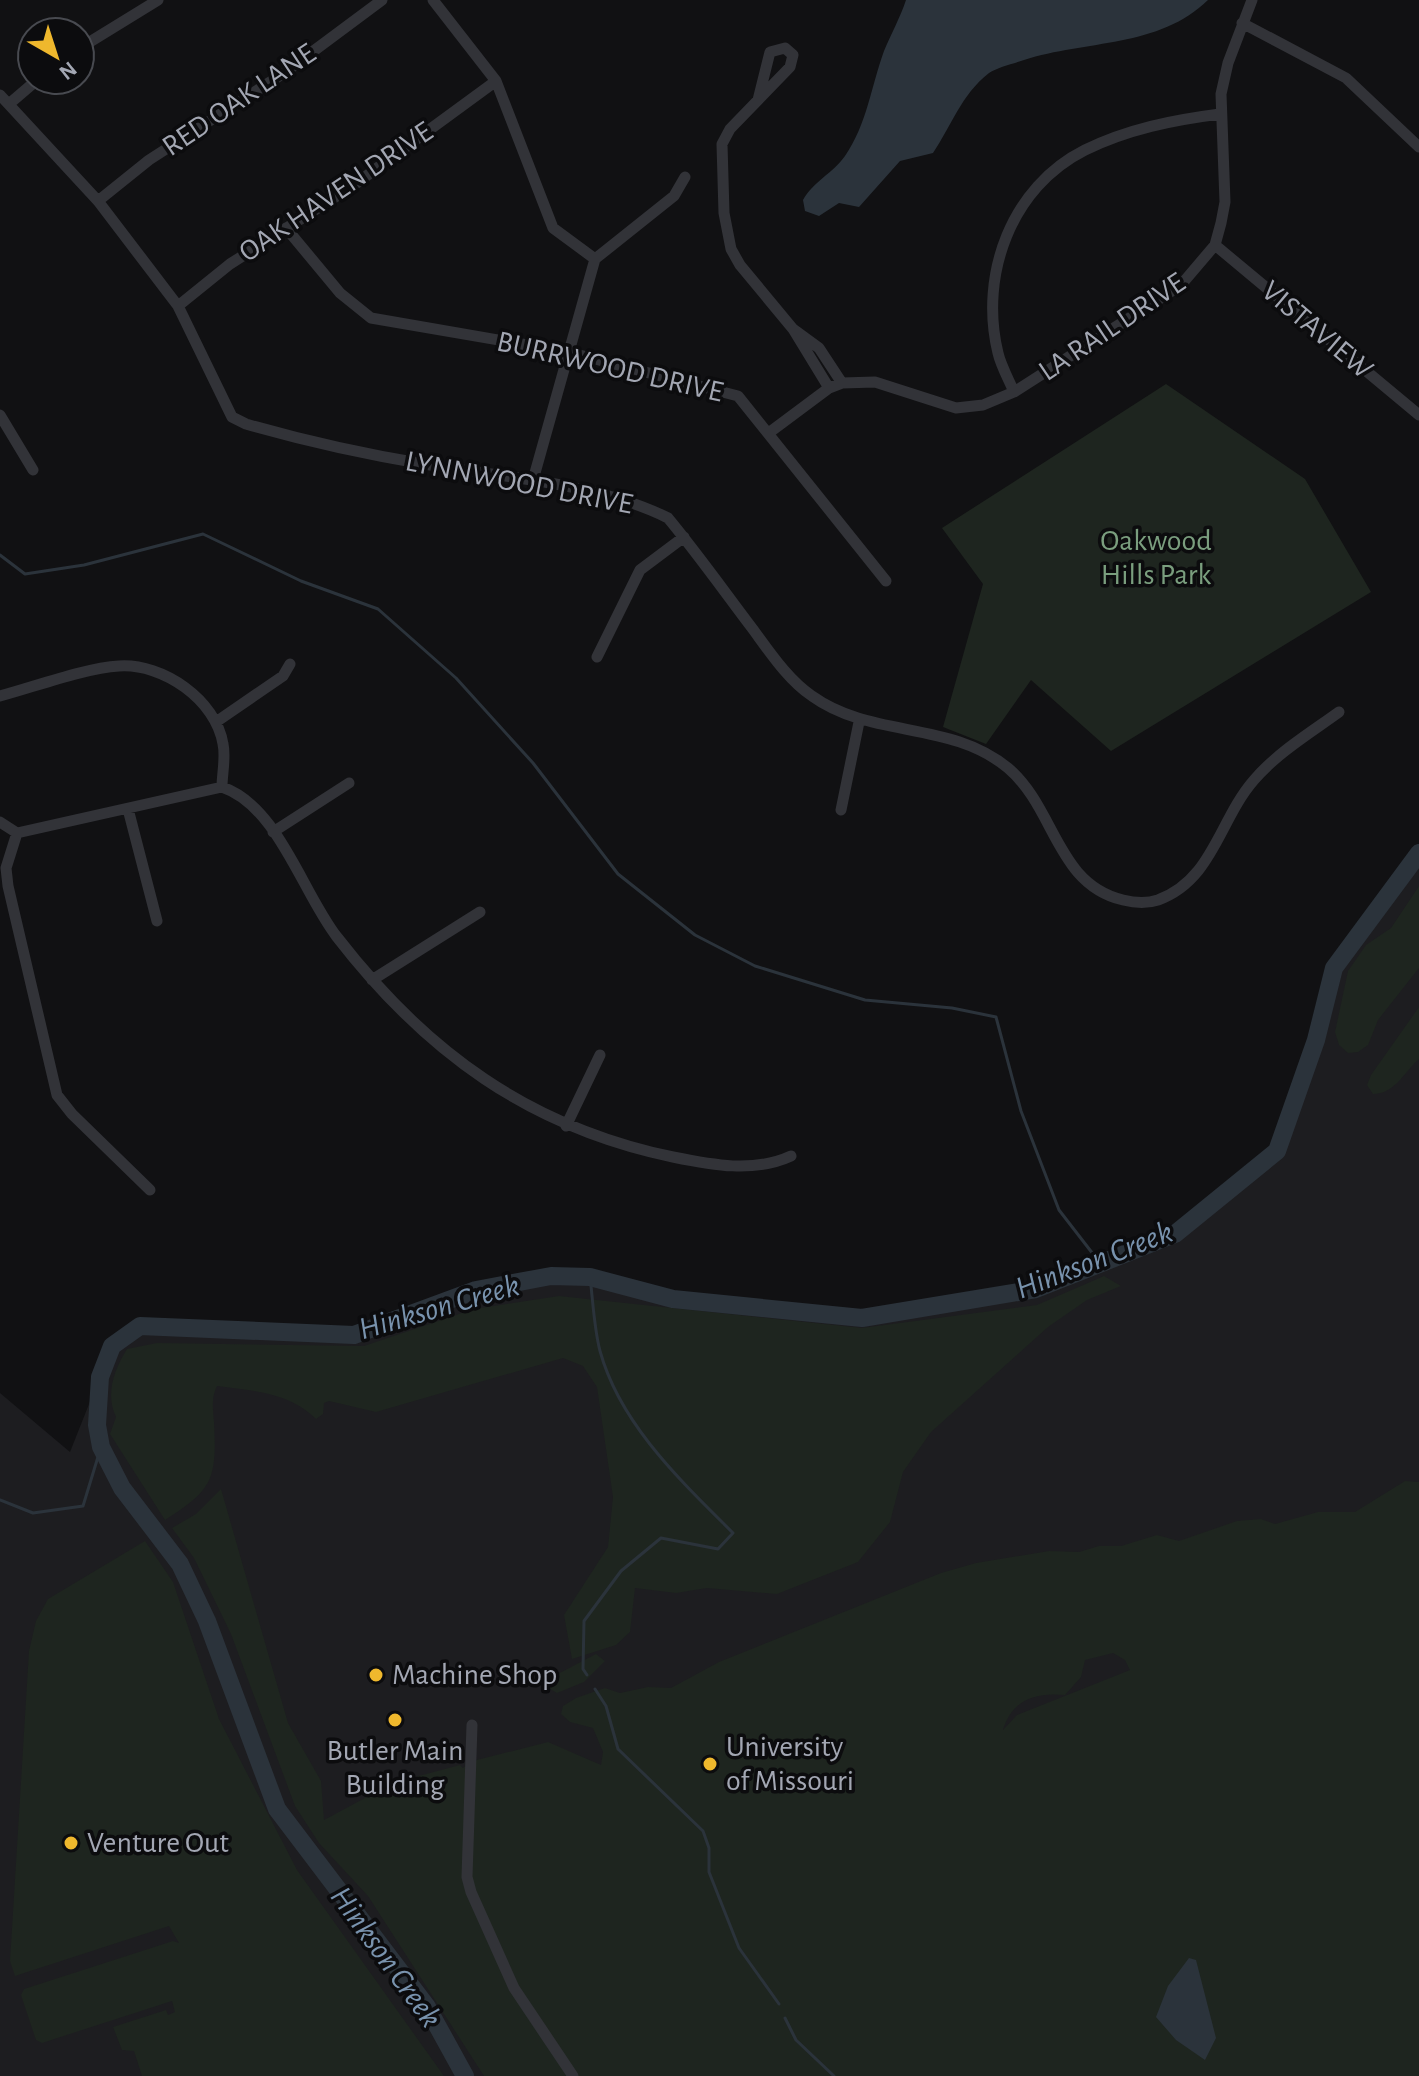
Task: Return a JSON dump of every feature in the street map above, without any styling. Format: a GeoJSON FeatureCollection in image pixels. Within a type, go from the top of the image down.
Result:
{"type":"FeatureCollection","features":[{"type":"Feature","properties":{"kind":"street"},"geometry":{"type":"LineString","coordinates":[[96,38],[158,0]]}},
{"type":"Feature","properties":{"kind":"street","name":"RED OAK LANE"},"geometry":{"type":"LineString","coordinates":[[98,201],[149,160],[284,73],[382,0]]}},
{"type":"Feature","properties":{"kind":"street"},"geometry":{"type":"LineString","coordinates":[[433,0],[496,81],[553,228],[595,259]]}},
{"type":"Feature","properties":{"kind":"street","name":"LA RAIL DRIVE"},"geometry":{"type":"LineString","coordinates":[[770,432],[829,388],[842,383],[875,382],[956,408],[983,405],[1014,392],[1181,285],[1215,245],[1225,202],[1220,114],[1228,63],[1252,0]]}},
{"type":"Feature","properties":{"kind":"street"},"geometry":{"type":"LineString","coordinates":[[1242,23],[1346,78],[1419,146]]}},
{"type":"Feature","properties":{"kind":"street","name":"OAK HAVEN DRIVE"},"geometry":{"type":"LineString","coordinates":[[178,306],[230,264],[354,185],[496,81]]}},
{"type":"Feature","properties":{"kind":"street","name":"LYNNWOOD DRIVE"},"geometry":{"type":"LineString","coordinates":[[0,95],[98,201],[178,306],[225,407],[246,424],[353,451],[533,480],[647,507],[668,518],[775,658],[804,689],[859,722],[959,740],[1005,767],[1035,799],[1077,874],[1093,890],[1138,904],[1157,900],[1181,889],[1206,864],[1253,781],[1339,712]]}},
{"type":"Feature","properties":{"kind":"street"},"geometry":{"type":"LineString","coordinates":[[9,104],[18,96]]}},
{"type":"Feature","properties":{"kind":"street"},"geometry":{"type":"LineString","coordinates":[[758,100],[730,129],[722,144],[724,213],[731,249],[740,265],[793,329],[829,388]]}},
{"type":"Feature","properties":{"kind":"street"},"geometry":{"type":"LineString","coordinates":[[1014,392],[998,356],[991,295],[1003,242],[1025,202],[1062,165],[1084,151],[1164,122],[1220,114]]}},
{"type":"Feature","properties":{"kind":"street"},"geometry":{"type":"LineString","coordinates":[[533,480],[595,259],[674,196],[685,177]]}},
{"type":"Feature","properties":{"kind":"street","name":"BURRWOOD DRIVE"},"geometry":{"type":"LineString","coordinates":[[286,228],[340,293],[371,318],[568,352],[738,396],[770,432],[886,581]]}},
{"type":"Feature","properties":{"kind":"street","name":"VISTAVIEW"},"geometry":{"type":"LineString","coordinates":[[1215,245],[1419,415]]}},
{"type":"Feature","properties":{"kind":"street"},"geometry":{"type":"LineString","coordinates":[[793,329],[819,348],[842,383]]}},
{"type":"Feature","properties":{"kind":"street"},"geometry":{"type":"LineString","coordinates":[[0,415],[33,470]]}},
{"type":"Feature","properties":{"kind":"street"},"geometry":{"type":"LineString","coordinates":[[597,657],[640,570],[684,537]]}},
{"type":"Feature","properties":{"kind":"street"},"geometry":{"type":"LineString","coordinates":[[216,722],[283,676],[290,664]]}},
{"type":"Feature","properties":{"kind":"street"},"geometry":{"type":"LineString","coordinates":[[0,696],[118,665],[143,667],[167,674],[192,694],[216,722],[224,746],[222,787]]}},
{"type":"Feature","properties":{"kind":"street"},"geometry":{"type":"LineString","coordinates":[[841,810],[859,722]]}},
{"type":"Feature","properties":{"kind":"street"},"geometry":{"type":"LineString","coordinates":[[273,832],[349,783]]}},
{"type":"Feature","properties":{"kind":"street"},"geometry":{"type":"LineString","coordinates":[[0,822],[17,833],[222,787],[240,793],[260,811],[335,934],[372,980],[417,1029],[470,1070],[566,1126],[633,1149],[711,1165],[769,1166],[791,1156]]}},
{"type":"Feature","properties":{"kind":"street"},"geometry":{"type":"LineString","coordinates":[[128,809],[157,921]]}},
{"type":"Feature","properties":{"kind":"street"},"geometry":{"type":"LineString","coordinates":[[17,833],[6,868],[8,886],[57,1095],[72,1114],[150,1190]]}},
{"type":"Feature","properties":{"kind":"street"},"geometry":{"type":"LineString","coordinates":[[372,980],[480,912]]}},
{"type":"Feature","properties":{"kind":"street"},"geometry":{"type":"LineString","coordinates":[[566,1126],[600,1055]]}},
{"type":"Feature","properties":{"kind":"street"},"geometry":{"type":"LineString","coordinates":[[472,1725],[467,1877],[471,1892],[514,1988],[573,2076]]}},
{"type":"Feature","properties":{"kind":"shaded area"},"geometry":{"type":"Polygon","coordinates":[[[906,0],[1208,0],[1189,16],[1145,35],[1048,54],[989,73],[964,101],[933,153],[900,161],[859,207],[839,203],[819,216],[805,211],[803,200],[845,156],[859,131],[884,51],[906,0]]]}},
{"type":"Feature","properties":{"kind":"shaded area","name":"University of Missouri"},"geometry":{"type":"Polygon","coordinates":[[[1419,854],[1419,2076],[0,2076],[0,1393],[70,1452],[112,1346],[140,1326],[354,1335],[476,1290],[551,1276],[590,1277],[674,1299],[862,1318],[1036,1289],[1174,1234],[1277,1151],[1334,968],[1419,854]]]}},
{"type":"Feature","properties":{"kind":"shaded area"},"geometry":{"type":"Polygon","coordinates":[[[1189,1958],[1196,1960],[1216,2038],[1205,2060],[1176,2040],[1156,2017],[1168,1986],[1189,1958]]]}},
{"type":"Feature","properties":{"kind":"green space","name":"Oakwood Hills Park"},"geometry":{"type":"Polygon","coordinates":[[[1166,384],[1305,479],[1371,592],[1111,751],[1031,680],[986,744],[943,727],[983,584],[942,528],[1166,384]]]}},
{"type":"Feature","properties":{"kind":"green space"},"geometry":{"type":"Polygon","coordinates":[[[1419,886],[1419,968],[1378,1020],[1368,1045],[1358,1052],[1348,1053],[1339,1045],[1335,1032],[1348,971],[1366,945],[1391,928],[1419,886]]]}},
{"type":"Feature","properties":{"kind":"green space"},"geometry":{"type":"Polygon","coordinates":[[[1419,1007],[1419,1059],[1393,1086],[1373,1094],[1367,1085],[1371,1075],[1419,1007]]]}},
{"type":"Feature","properties":{"kind":"green space"},"geometry":{"type":"Polygon","coordinates":[[[1104,1276],[1121,1286],[1087,1300],[1048,1327],[931,1432],[903,1472],[890,1522],[858,1562],[777,1594],[707,1588],[676,1593],[635,1588],[630,1632],[616,1645],[572,1659],[564,1615],[608,1547],[613,1497],[597,1387],[583,1366],[563,1358],[376,1412],[329,1401],[324,1403],[323,1414],[316,1419],[282,1398],[217,1386],[213,1404],[214,1457],[209,1481],[193,1500],[165,1520],[110,1434],[116,1417],[111,1400],[112,1382],[122,1357],[127,1349],[157,1343],[364,1346],[474,1309],[559,1296],[862,1328],[1037,1305],[1104,1276]]]}},
{"type":"Feature","properties":{"kind":"green space"},"geometry":{"type":"Polygon","coordinates":[[[1405,1481],[1419,1482],[1419,2076],[484,2076],[368,1896],[319,1843],[295,1806],[231,1634],[194,1558],[172,1528],[196,1514],[221,1489],[288,1723],[321,1781],[324,1820],[365,1798],[370,1789],[460,1765],[463,1768],[469,1762],[548,1742],[601,1765],[603,1752],[593,1728],[570,1722],[561,1714],[563,1706],[576,1698],[605,1688],[620,1693],[648,1687],[671,1688],[719,1662],[941,1573],[976,1563],[1049,1551],[1079,1552],[1099,1546],[1121,1546],[1157,1535],[1179,1541],[1237,1521],[1261,1519],[1275,1524],[1318,1512],[1355,1512],[1405,1481]],[[1113,1653],[1085,1660],[1081,1677],[1065,1695],[1044,1695],[1026,1700],[1012,1711],[1003,1730],[1017,1715],[1130,1670],[1125,1660],[1113,1653]]]}},
{"type":"Feature","properties":{"kind":"green space"},"geometry":{"type":"Polygon","coordinates":[[[145,1541],[173,1582],[219,1719],[297,1870],[444,2076],[142,2076],[134,2051],[122,2050],[113,2027],[166,2010],[168,2015],[175,2012],[172,2001],[42,2043],[36,2040],[21,1995],[24,1989],[173,1941],[179,1943],[169,1926],[15,1976],[10,1961],[29,1651],[36,1621],[48,1599],[145,1541]]]}},
{"type":"Feature","properties":{"kind":"green space"},"geometry":{"type":"Polygon","coordinates":[[[596,1654],[605,1661],[584,1682],[557,1693],[547,1687],[554,1676],[596,1654]]]}},
{"type":"Feature","properties":{"kind":"waterway"},"geometry":{"type":"LineString","coordinates":[[0,555],[25,574],[84,565],[203,534],[301,581],[378,609],[456,678],[533,763],[618,874],[695,935],[755,966],[865,1000],[952,1008],[996,1017],[1021,1111],[1059,1210],[1100,1263]]}},
{"type":"Feature","properties":{"kind":"waterway","name":"Hinkson Creek"},"geometry":{"type":"LineString","coordinates":[[465,2076],[427,2007],[277,1809],[207,1621],[180,1564],[122,1488],[101,1447],[97,1425],[100,1377],[112,1346],[140,1326],[354,1335],[476,1290],[551,1276],[590,1277],[673,1299],[862,1318],[1036,1289],[1175,1234],[1277,1151],[1316,1040],[1334,968],[1419,853]]}},
{"type":"Feature","properties":{"kind":"waterway"},"geometry":{"type":"LineString","coordinates":[[587,1675],[583,1669],[584,1621],[621,1571],[661,1538],[718,1549],[733,1533],[654,1450],[622,1403],[600,1351],[590,1277]]}},
{"type":"Feature","properties":{"kind":"waterway"},"geometry":{"type":"LineString","coordinates":[[0,1500],[33,1513],[83,1506],[101,1447]]}},
{"type":"Feature","properties":{"kind":"waterway"},"geometry":{"type":"LineString","coordinates":[[595,1689],[606,1706],[618,1749],[703,1831],[709,1848],[709,1872],[739,1948],[779,2004]]}},
{"type":"Feature","properties":{"kind":"waterway"},"geometry":{"type":"LineString","coordinates":[[785,2018],[796,2040],[834,2076]]}},
{"type":"Feature","properties":{"kind":"place","name":"Machine Shop"},"geometry":{"type":"Point","coordinates":[376,1675]}},
{"type":"Feature","properties":{"kind":"place","name":"Butler Main Building"},"geometry":{"type":"Point","coordinates":[395,1720]}},
{"type":"Feature","properties":{"kind":"place","name":"University of Missouri"},"geometry":{"type":"Point","coordinates":[710,1764]}},
{"type":"Feature","properties":{"kind":"place","name":"Venture Out"},"geometry":{"type":"Point","coordinates":[71,1843]}}]}
